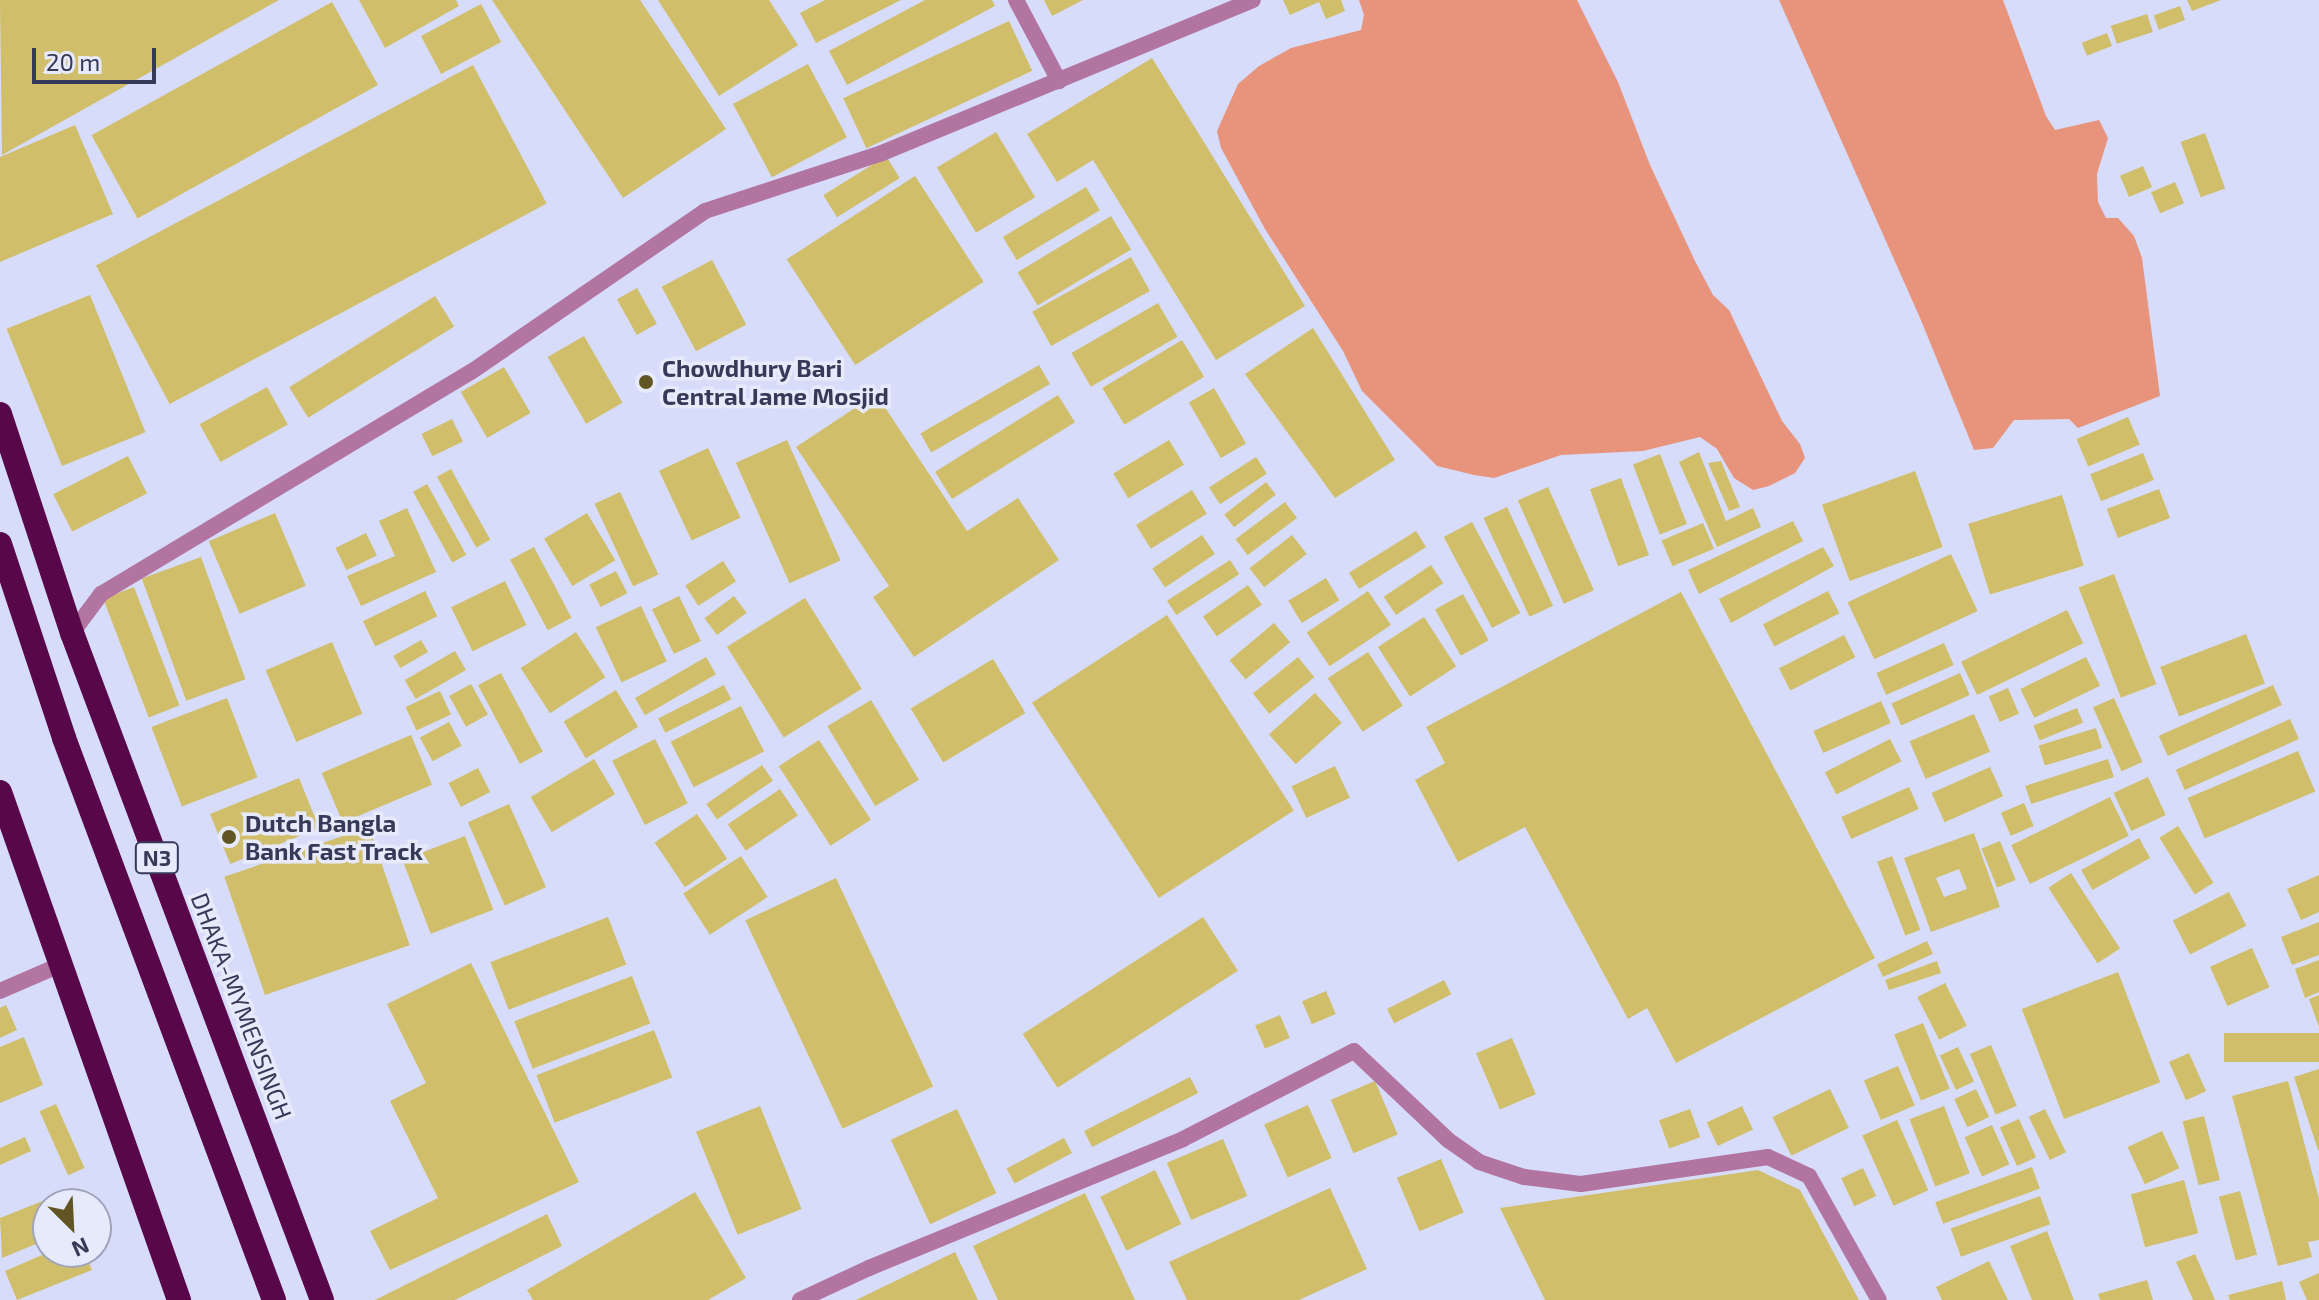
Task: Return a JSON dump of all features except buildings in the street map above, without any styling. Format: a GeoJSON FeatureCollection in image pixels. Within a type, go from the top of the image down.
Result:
{"type":"FeatureCollection","features":[{"type":"Feature","properties":{"kind":"highway","name":"DHAKA-MYMENSINGH"},"geometry":{"type":"LineString","coordinates":[[0,414],[72,633],[322,1300]]}},
{"type":"Feature","properties":{"kind":"highway"},"geometry":{"type":"LineString","coordinates":[[0,544],[64,738],[274,1300]]}},
{"type":"Feature","properties":{"kind":"highway"},"geometry":{"type":"LineString","coordinates":[[0,792],[179,1300]]}},
{"type":"Feature","properties":{"kind":"street"},"geometry":{"type":"LineString","coordinates":[[1016,0],[1059,81]]}},
{"type":"Feature","properties":{"kind":"street"},"geometry":{"type":"LineString","coordinates":[[72,633],[101,594],[471,372],[705,211],[882,153],[1253,0]]}},
{"type":"Feature","properties":{"kind":"street"},"geometry":{"type":"LineString","coordinates":[[0,991],[60,965]]}},
{"type":"Feature","properties":{"kind":"street"},"geometry":{"type":"LineString","coordinates":[[800,1300],[883,1262],[1183,1139],[1354,1051],[1448,1140],[1479,1162],[1524,1177],[1581,1184],[1768,1157],[1809,1176],[1879,1300]]}},
{"type":"Feature","properties":{"kind":"shaded area"},"geometry":{"type":"Polygon","coordinates":[[[1359,0],[1577,0],[1618,82],[1650,165],[1695,261],[1713,295],[1729,310],[1782,421],[1800,444],[1805,458],[1795,473],[1753,490],[1734,478],[1717,449],[1700,437],[1643,451],[1561,455],[1494,478],[1474,475],[1437,466],[1362,391],[1343,351],[1265,229],[1221,148],[1217,131],[1238,84],[1259,66],[1291,48],[1361,30],[1364,15],[1359,0]]]}},
{"type":"Feature","properties":{"kind":"shaded area"},"geometry":{"type":"Polygon","coordinates":[[[1779,0],[2003,0],[2046,116],[2055,130],[2099,120],[2108,138],[2097,174],[2098,202],[2106,218],[2118,218],[2134,236],[2142,258],[2160,396],[2078,428],[2069,419],[2014,420],[1993,448],[1974,450],[1920,318],[1779,0]]]}},
{"type":"Feature","properties":{"kind":"place","name":"Chowdhury Bari Central Jame Mosjid"},"geometry":{"type":"Point","coordinates":[646,382]}},
{"type":"Feature","properties":{"kind":"place","name":"Dutch Bangla Bank Fast Track"},"geometry":{"type":"Point","coordinates":[229,837]}}]}
